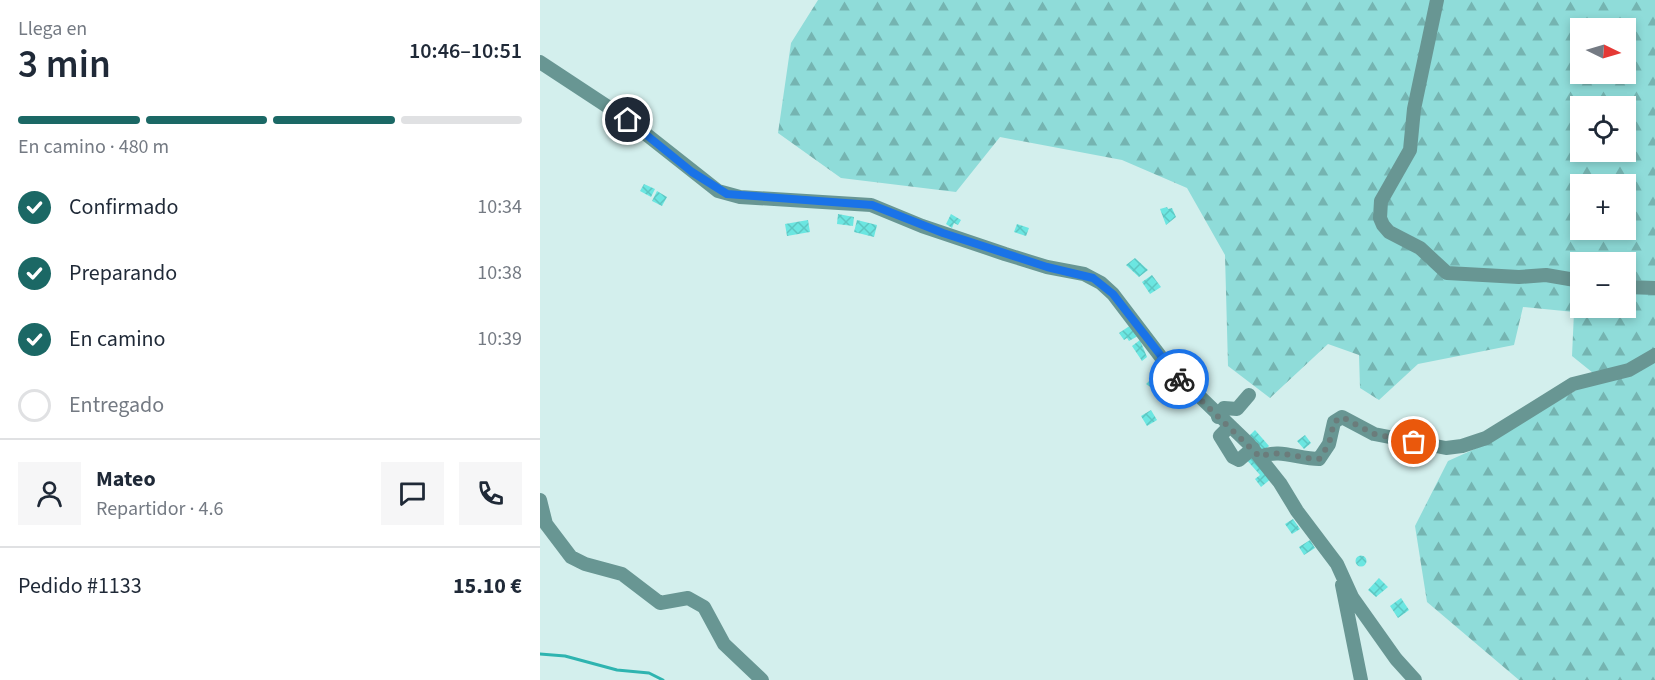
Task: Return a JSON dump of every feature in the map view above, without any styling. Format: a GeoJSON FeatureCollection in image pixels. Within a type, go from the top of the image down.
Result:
{"type":"FeatureCollection","features":[{"type":"Feature","properties":{"kind":"street"},"geometry":{"type":"LineString","coordinates":[[1437,0],[1414,109],[1410,150],[1381,201],[1380,218],[1383,225],[1389,232],[1420,248],[1447,273],[1519,277],[1546,275],[1570,279]]}},
{"type":"Feature","properties":{"kind":"street"},"geometry":{"type":"LineString","coordinates":[[542,63],[628,120],[692,172],[727,194],[872,205],[922,226],[1047,267],[1093,278],[1113,294],[1167,365],[1256,453],[1343,576],[1352,597],[1396,659],[1415,680]]}},
{"type":"Feature","properties":{"kind":"street"},"geometry":{"type":"LineString","coordinates":[[1636,287],[1655,288]]}},
{"type":"Feature","properties":{"kind":"street"},"geometry":{"type":"LineString","coordinates":[[1229,427],[1220,436],[1233,457],[1239,460],[1256,453],[1269,452],[1319,459],[1329,444],[1334,422],[1342,417],[1374,434],[1446,448],[1462,446],[1486,438],[1572,384],[1629,370],[1655,355]]}},
{"type":"Feature","properties":{"kind":"street"},"geometry":{"type":"LineString","coordinates":[[1218,417],[1224,408],[1237,409],[1249,395]]}},
{"type":"Feature","properties":{"kind":"street"},"geometry":{"type":"LineString","coordinates":[[540,500],[546,524],[571,557],[585,564],[622,574],[660,603],[681,598],[696,601],[704,607],[717,634],[729,650],[762,680]]}},
{"type":"Feature","properties":{"kind":"street"},"geometry":{"type":"LineString","coordinates":[[1343,576],[1342,594],[1361,680]]}},
{"type":"Feature","properties":{"kind":"green space"},"geometry":{"type":"Polygon","coordinates":[[[818,0],[1655,0],[1655,680],[1519,680],[1427,602],[1415,526],[1448,461],[1488,443],[1598,377],[1572,356],[1574,318],[1636,318],[1636,252],[1570,252],[1570,312],[1523,307],[1514,345],[1418,364],[1379,400],[1360,388],[1359,355],[1328,344],[1270,398],[1228,366],[1225,255],[1187,188],[1122,160],[1000,137],[956,192],[841,178],[778,133],[791,43],[818,0]]]}},
{"type":"Feature","properties":{"kind":"building"},"geometry":{"type":"Polygon","coordinates":[[[644,184],[655,189],[651,197],[640,191],[644,184]]]}},
{"type":"Feature","properties":{"kind":"building"},"geometry":{"type":"Polygon","coordinates":[[[657,191],[667,197],[662,206],[652,201],[657,191]]]}},
{"type":"Feature","properties":{"kind":"building"},"geometry":{"type":"Polygon","coordinates":[[[1172,208],[1176,217],[1166,225],[1160,209],[1172,208]]]}},
{"type":"Feature","properties":{"kind":"building"},"geometry":{"type":"Polygon","coordinates":[[[838,214],[854,217],[853,226],[837,224],[838,214]]]}},
{"type":"Feature","properties":{"kind":"building"},"geometry":{"type":"Polygon","coordinates":[[[951,214],[961,220],[958,225],[954,223],[952,228],[946,224],[951,214]]]}},
{"type":"Feature","properties":{"kind":"building"},"geometry":{"type":"Polygon","coordinates":[[[808,220],[810,232],[787,236],[785,224],[808,220]]]}},
{"type":"Feature","properties":{"kind":"building"},"geometry":{"type":"Polygon","coordinates":[[[857,220],[877,225],[874,237],[854,232],[857,220]]]}},
{"type":"Feature","properties":{"kind":"building"},"geometry":{"type":"Polygon","coordinates":[[[1017,224],[1029,228],[1026,236],[1014,232],[1017,224]]]}},
{"type":"Feature","properties":{"kind":"building"},"geometry":{"type":"Polygon","coordinates":[[[1135,258],[1148,270],[1139,277],[1126,265],[1135,258]]]}},
{"type":"Feature","properties":{"kind":"building"},"geometry":{"type":"Polygon","coordinates":[[[1152,275],[1161,287],[1150,294],[1142,282],[1152,275]]]}},
{"type":"Feature","properties":{"kind":"building"},"geometry":{"type":"Polygon","coordinates":[[[1131,325],[1138,336],[1129,341],[1127,338],[1124,340],[1119,333],[1131,325]]]}},
{"type":"Feature","properties":{"kind":"building"},"geometry":{"type":"Polygon","coordinates":[[[1140,340],[1147,357],[1142,361],[1132,346],[1140,340]]]}},
{"type":"Feature","properties":{"kind":"building"},"geometry":{"type":"Polygon","coordinates":[[[1161,370],[1171,381],[1164,388],[1159,383],[1157,386],[1162,389],[1159,393],[1146,384],[1161,370]]]}},
{"type":"Feature","properties":{"kind":"building"},"geometry":{"type":"Polygon","coordinates":[[[1151,410],[1157,420],[1147,426],[1141,416],[1151,410]]]}},
{"type":"Feature","properties":{"kind":"building"},"geometry":{"type":"Polygon","coordinates":[[[1255,430],[1269,446],[1262,452],[1248,437],[1255,430]]]}},
{"type":"Feature","properties":{"kind":"building"},"geometry":{"type":"Polygon","coordinates":[[[1305,435],[1311,443],[1304,449],[1297,441],[1305,435]]]}},
{"type":"Feature","properties":{"kind":"building"},"geometry":{"type":"Polygon","coordinates":[[[1252,453],[1272,478],[1261,487],[1255,479],[1260,475],[1245,458],[1252,453]]]}},
{"type":"Feature","properties":{"kind":"building"},"geometry":{"type":"Polygon","coordinates":[[[1293,519],[1300,529],[1292,534],[1285,524],[1293,519]]]}},
{"type":"Feature","properties":{"kind":"building"},"geometry":{"type":"Polygon","coordinates":[[[1310,540],[1315,548],[1304,555],[1299,547],[1310,540]]]}},
{"type":"Feature","properties":{"kind":"building"},"geometry":{"type":"Polygon","coordinates":[[[1361,555],[1367,561],[1361,567],[1355,561],[1361,555]]]}},
{"type":"Feature","properties":{"kind":"building"},"geometry":{"type":"Polygon","coordinates":[[[1379,578],[1388,587],[1376,597],[1368,590],[1379,578]]]}},
{"type":"Feature","properties":{"kind":"building"},"geometry":{"type":"Polygon","coordinates":[[[1401,598],[1409,610],[1398,618],[1390,606],[1401,598]]]}},
{"type":"Feature","properties":{"kind":"waterway"},"geometry":{"type":"LineString","coordinates":[[540,654],[565,656],[617,670],[649,673],[663,680]]}},
{"type":"Feature","properties":{"kind":"way so far"},"geometry":{"type":"LineString","coordinates":[[1179,379],[1260,457],[1269,452],[1319,459],[1325,454],[1334,422],[1342,417],[1374,434],[1414,442]]}},
{"type":"Feature","properties":{"kind":"route"},"geometry":{"type":"LineString","coordinates":[[628,120],[718,191],[740,197],[864,203],[943,233],[1047,267],[1093,278],[1113,294],[1179,379]]}}]}
